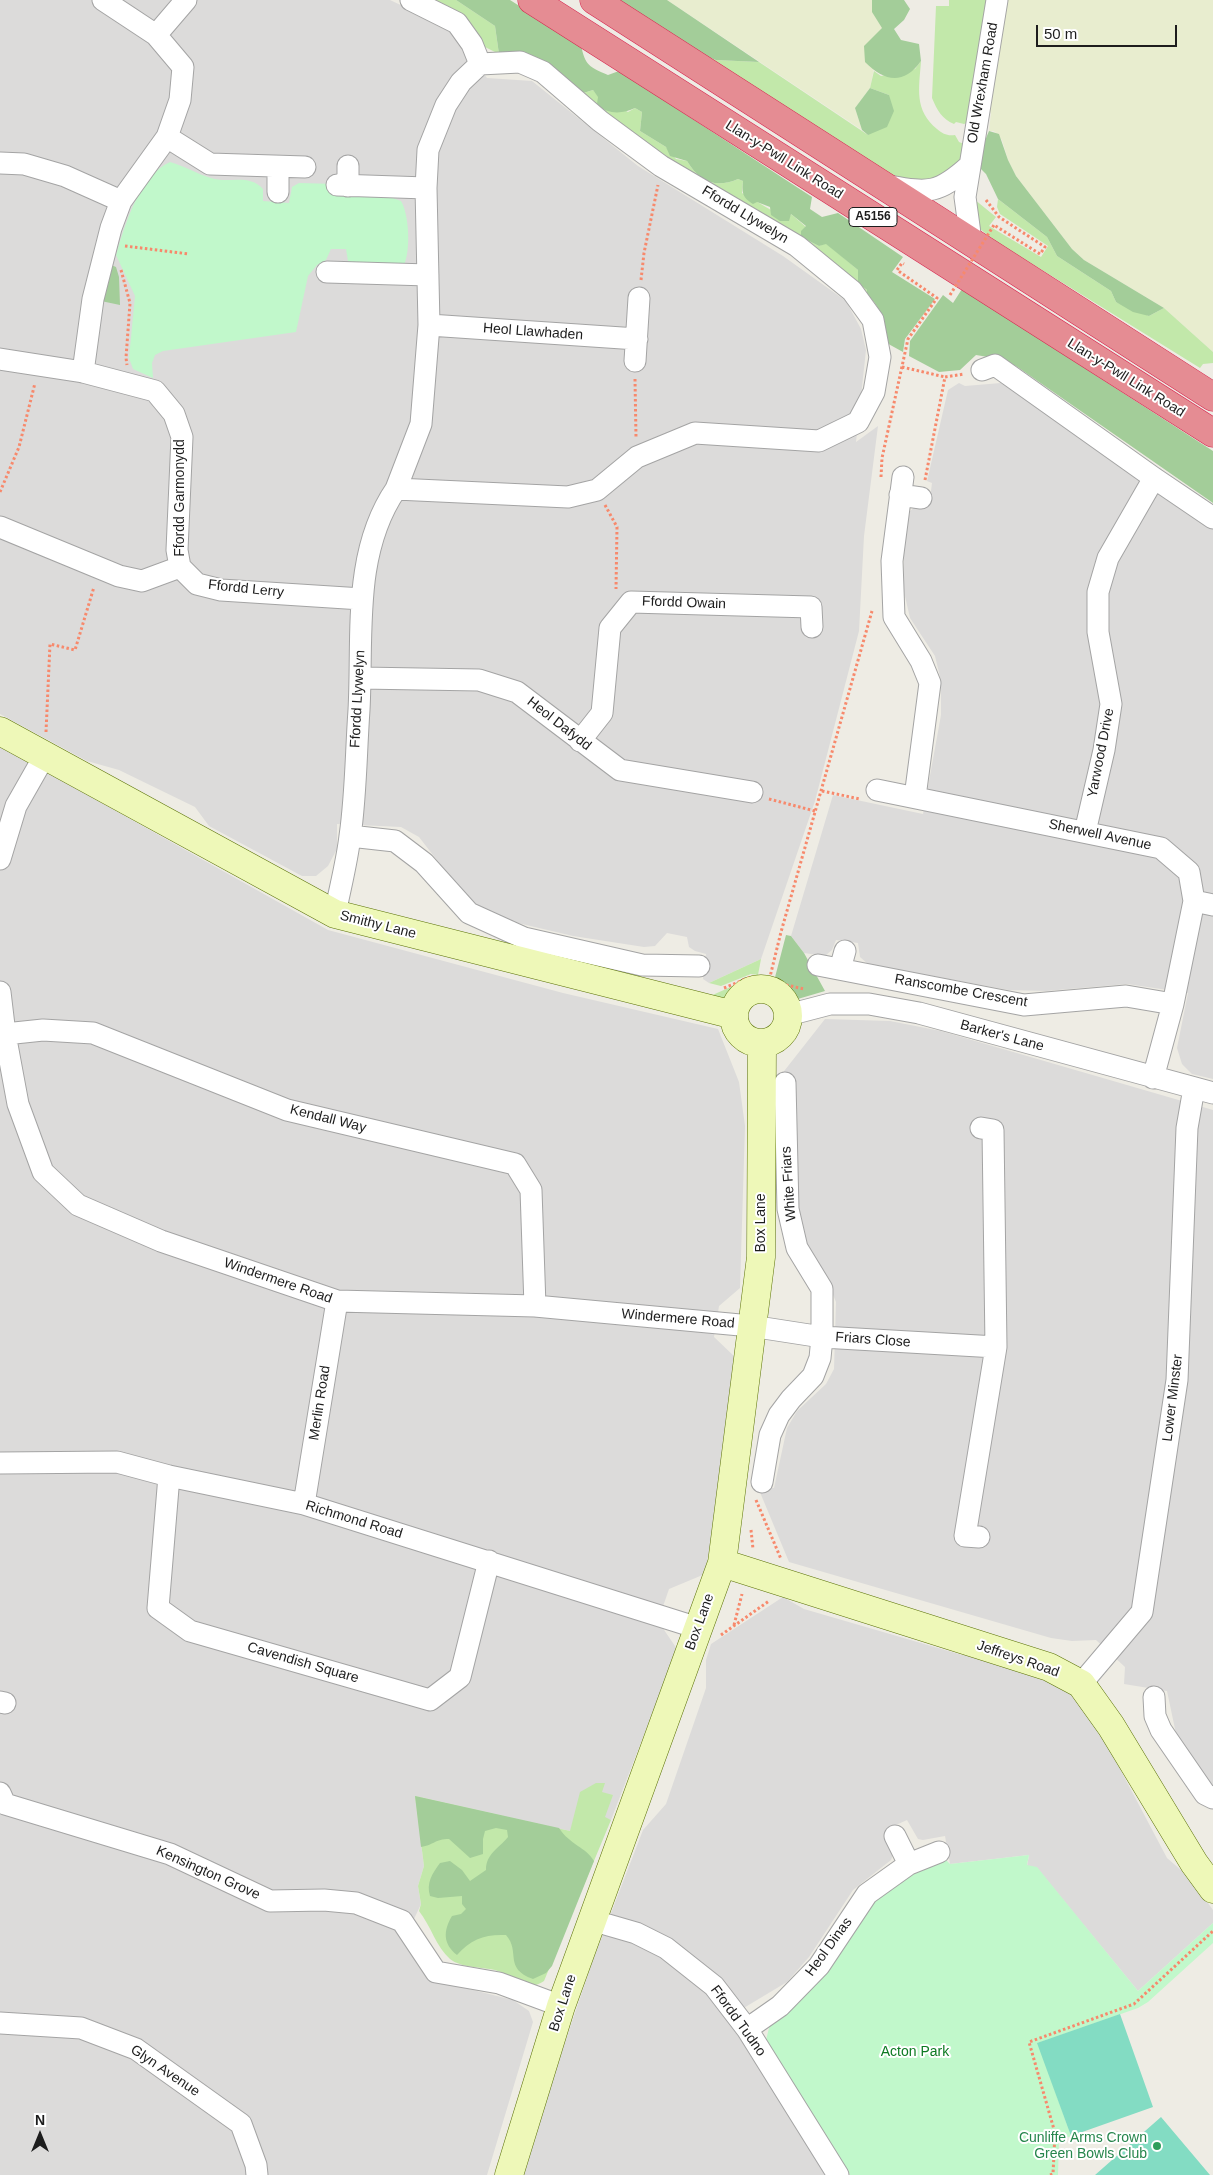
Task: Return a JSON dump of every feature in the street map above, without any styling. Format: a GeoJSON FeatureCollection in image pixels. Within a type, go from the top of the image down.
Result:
{"type":"FeatureCollection","features":[{"type":"Feature","properties":{"kind":"highway","name":"Llan-y-Pwll Link Road"},"geometry":{"type":"LineString","coordinates":[[532,0],[1213,433]]}},
{"type":"Feature","properties":{"kind":"highway","name":"A5156"},"geometry":{"type":"LineString","coordinates":[[594,0],[1213,397]]}},
{"type":"Feature","properties":{"kind":"street"},"geometry":{"type":"LineString","coordinates":[[84,372],[93,299],[107,243],[121,201],[167,137],[180,100],[183,68],[156,36],[103,0]]}},
{"type":"Feature","properties":{"kind":"street"},"geometry":{"type":"LineString","coordinates":[[156,36],[186,0]]}},
{"type":"Feature","properties":{"kind":"street"},"geometry":{"type":"LineString","coordinates":[[411,0],[457,23],[472,44],[480,64]]}},
{"type":"Feature","properties":{"kind":"street","name":"Old Wrexham Road"},"geometry":{"type":"LineString","coordinates":[[970,241],[965,207],[969,166],[997,0]]}},
{"type":"Feature","properties":{"kind":"street","name":"Ffordd Llywelyn"},"geometry":{"type":"LineString","coordinates":[[335,914],[350,836],[361,678],[362,599],[372,536],[384,506],[396,489],[421,424],[429,325],[426,188],[428,150],[446,105],[461,82],[480,64],[520,62],[543,72],[600,121],[662,166],[797,246],[852,291],[873,320],[880,357],[874,392],[858,422],[819,441],[695,433],[637,457],[597,490],[568,497],[396,489]]}},
{"type":"Feature","properties":{"kind":"street"},"geometry":{"type":"LineString","coordinates":[[167,137],[210,164],[305,167]]}},
{"type":"Feature","properties":{"kind":"street"},"geometry":{"type":"LineString","coordinates":[[0,164],[24,164],[65,176],[121,201]]}},
{"type":"Feature","properties":{"kind":"street"},"geometry":{"type":"LineString","coordinates":[[882,184],[918,191],[931,189],[951,182],[969,166]]}},
{"type":"Feature","properties":{"kind":"street"},"geometry":{"type":"LineString","coordinates":[[278,167],[278,192]]}},
{"type":"Feature","properties":{"kind":"street"},"geometry":{"type":"LineString","coordinates":[[345,179],[426,188]]}},
{"type":"Feature","properties":{"kind":"street"},"geometry":{"type":"LineString","coordinates":[[336,267],[428,275]]}},
{"type":"Feature","properties":{"kind":"street"},"geometry":{"type":"LineString","coordinates":[[635,360],[639,298]]}},
{"type":"Feature","properties":{"kind":"street","name":"Heol Llawhaden"},"geometry":{"type":"LineString","coordinates":[[429,325],[636,339]]}},
{"type":"Feature","properties":{"kind":"street","name":"Ffordd Garmonydd"},"geometry":{"type":"LineString","coordinates":[[0,359],[84,372],[156,391],[174,414],[182,437],[177,550],[180,567]]}},
{"type":"Feature","properties":{"kind":"street"},"geometry":{"type":"LineString","coordinates":[[982,370],[996,365],[1213,518]]}},
{"type":"Feature","properties":{"kind":"street","name":"Yarwood Drive"},"geometry":{"type":"LineString","coordinates":[[1085,832],[1104,750],[1111,704],[1098,632],[1098,592],[1108,558],[1154,478]]}},
{"type":"Feature","properties":{"kind":"street"},"geometry":{"type":"LineString","coordinates":[[908,490],[892,561],[894,617],[921,661],[930,683],[915,797]]}},
{"type":"Feature","properties":{"kind":"street"},"geometry":{"type":"LineString","coordinates":[[0,527],[119,576],[142,581],[180,567]]}},
{"type":"Feature","properties":{"kind":"street","name":"Ffordd Lerry"},"geometry":{"type":"LineString","coordinates":[[180,567],[197,584],[221,590],[362,599]]}},
{"type":"Feature","properties":{"kind":"street","name":"Ffordd Owain"},"geometry":{"type":"LineString","coordinates":[[580,741],[602,713],[610,628],[631,602],[811,607],[812,627]]}},
{"type":"Feature","properties":{"kind":"street","name":"Heol Dafydd"},"geometry":{"type":"LineString","coordinates":[[361,678],[480,680],[517,692],[620,770],[752,792]]}},
{"type":"Feature","properties":{"kind":"street","name":"Smithy Lane"},"geometry":{"type":"LineString","coordinates":[[0,731],[335,914],[734,1014]]}},
{"type":"Feature","properties":{"kind":"street"},"geometry":{"type":"LineString","coordinates":[[0,860],[16,806],[45,755]]}},
{"type":"Feature","properties":{"kind":"street","name":"Sherwell Avenue"},"geometry":{"type":"LineString","coordinates":[[877,790],[1161,848],[1189,872],[1204,903],[1173,1004],[1153,1078]]}},
{"type":"Feature","properties":{"kind":"street"},"geometry":{"type":"LineString","coordinates":[[350,836],[395,841],[424,863],[469,913],[524,938],[642,965],[699,966]]}},
{"type":"Feature","properties":{"kind":"street","name":"Ranscombe Crescent"},"geometry":{"type":"LineString","coordinates":[[818,965],[842,960],[1024,1005],[1126,996],[1173,1004]]}},
{"type":"Feature","properties":{"kind":"street"},"geometry":{"type":"LineString","coordinates":[[768,985],[782,998],[788,1015],[784,1031],[778,1037],[762,1043],[745,1038],[735,1023],[734,1014],[739,1000],[744,994],[768,985]]}},
{"type":"Feature","properties":{"kind":"street","name":"Windermere Road"},"geometry":{"type":"LineString","coordinates":[[0,992],[5,1034],[9,1104],[43,1172],[78,1205],[161,1241],[337,1301],[535,1306],[752,1326]]}},
{"type":"Feature","properties":{"kind":"street","name":"Barker's Lane"},"geometry":{"type":"LineString","coordinates":[[788,1015],[830,1004],[869,1004],[920,1013],[1153,1078],[1204,1090]]}},
{"type":"Feature","properties":{"kind":"street","name":"Kendall Way"},"geometry":{"type":"LineString","coordinates":[[5,1034],[43,1030],[94,1033],[287,1110],[515,1164],[531,1190],[535,1306]]}},
{"type":"Feature","properties":{"kind":"street","name":"Box Lane"},"geometry":{"type":"LineString","coordinates":[[509,2175],[561,2006],[591,1920],[709,1631],[722,1563],[761,1257],[762,1043]]}},
{"type":"Feature","properties":{"kind":"street","name":"White Friars"},"geometry":{"type":"LineString","coordinates":[[759,1490],[770,1435],[779,1415],[791,1399],[814,1376],[820,1358],[822,1337],[822,1289],[797,1248],[788,1209],[786,1083]]}},
{"type":"Feature","properties":{"kind":"street","name":"Lower Minster"},"geometry":{"type":"LineString","coordinates":[[1082,1684],[1142,1612],[1177,1380],[1187,1128],[1204,1090]]}},
{"type":"Feature","properties":{"kind":"street"},"geometry":{"type":"LineString","coordinates":[[964,1537],[996,1348],[994,1130]]}},
{"type":"Feature","properties":{"kind":"street","name":"Merlin Road"},"geometry":{"type":"LineString","coordinates":[[304,1504],[337,1301]]}},
{"type":"Feature","properties":{"kind":"street","name":"Friars Close"},"geometry":{"type":"LineString","coordinates":[[752,1326],[822,1337],[996,1348]]}},
{"type":"Feature","properties":{"kind":"street","name":"Richmond Road"},"geometry":{"type":"LineString","coordinates":[[0,1463],[116,1462],[170,1476],[304,1504],[709,1631]]}},
{"type":"Feature","properties":{"kind":"street","name":"Cavendish Square"},"geometry":{"type":"LineString","coordinates":[[170,1476],[158,1608],[190,1630],[430,1700],[460,1677],[489,1561]]}},
{"type":"Feature","properties":{"kind":"street","name":"Jeffreys Road"},"geometry":{"type":"LineString","coordinates":[[722,1563],[1049,1667],[1082,1684],[1111,1726],[1194,1863],[1213,1889]]}},
{"type":"Feature","properties":{"kind":"street"},"geometry":{"type":"LineString","coordinates":[[1154,1697],[1155,1716],[1161,1730],[1205,1794],[1213,1798]]}},
{"type":"Feature","properties":{"kind":"street","name":"Kensington Grove"},"geometry":{"type":"LineString","coordinates":[[2,1804],[170,1854],[270,1901],[324,1900],[356,1903],[402,1921],[436,1972],[498,1983],[561,2006]]}},
{"type":"Feature","properties":{"kind":"street"},"geometry":{"type":"LineString","coordinates":[[895,1836],[908,1864]]}},
{"type":"Feature","properties":{"kind":"street","name":"Heol Dinas"},"geometry":{"type":"LineString","coordinates":[[747,2029],[780,2006],[818,1966],[867,1894],[908,1864],[939,1852]]}},
{"type":"Feature","properties":{"kind":"street","name":"Ffordd Tudno"},"geometry":{"type":"LineString","coordinates":[[591,1920],[636,1933],[666,1948],[714,1986],[747,2029],[838,2175]]}},
{"type":"Feature","properties":{"kind":"street","name":"Glyn Avenue"},"geometry":{"type":"LineString","coordinates":[[0,2023],[81,2028],[136,2049],[241,2124],[256,2165],[257,2175]]}},
{"type":"Feature","properties":{"kind":"path"},"geometry":{"type":"LineString","coordinates":[[639,298],[644,253],[662,166]]}},
{"type":"Feature","properties":{"kind":"path"},"geometry":{"type":"LineString","coordinates":[[942,290],[950,295],[994,225],[1040,254],[1045,247],[999,217]]}},
{"type":"Feature","properties":{"kind":"path"},"geometry":{"type":"LineString","coordinates":[[107,243],[189,254]]}},
{"type":"Feature","properties":{"kind":"path"},"geometry":{"type":"LineString","coordinates":[[107,243],[124,276],[130,303],[126,358],[130,374],[141,388]]}},
{"type":"Feature","properties":{"kind":"path"},"geometry":{"type":"LineString","coordinates":[[881,478],[882,458],[908,339],[938,298],[897,270],[902,263],[910,268]]}},
{"type":"Feature","properties":{"kind":"path"},"geometry":{"type":"LineString","coordinates":[[635,360],[637,457]]}},
{"type":"Feature","properties":{"kind":"path"},"geometry":{"type":"LineString","coordinates":[[0,492],[19,447],[40,365]]}},
{"type":"Feature","properties":{"kind":"path"},"geometry":{"type":"LineString","coordinates":[[902,368],[945,378],[982,370]]}},
{"type":"Feature","properties":{"kind":"path"},"geometry":{"type":"LineString","coordinates":[[908,490],[925,480],[945,378]]}},
{"type":"Feature","properties":{"kind":"path"},"geometry":{"type":"LineString","coordinates":[[597,490],[617,527],[616,590],[631,602]]}},
{"type":"Feature","properties":{"kind":"path"},"geometry":{"type":"LineString","coordinates":[[45,755],[50,644],[75,650],[100,569]]}},
{"type":"Feature","properties":{"kind":"path"},"geometry":{"type":"LineString","coordinates":[[768,985],[781,932],[872,614],[873,604]]}},
{"type":"Feature","properties":{"kind":"path"},"geometry":{"type":"LineString","coordinates":[[822,791],[874,802],[877,790]]}},
{"type":"Feature","properties":{"kind":"path"},"geometry":{"type":"LineString","coordinates":[[752,792],[775,801],[815,811]]}},
{"type":"Feature","properties":{"kind":"path"},"geometry":{"type":"LineString","coordinates":[[689,1003],[751,977],[768,985],[811,991],[830,1004]]}},
{"type":"Feature","properties":{"kind":"path"},"geometry":{"type":"LineString","coordinates":[[709,1631],[792,1585],[759,1490]]}},
{"type":"Feature","properties":{"kind":"path"},"geometry":{"type":"LineString","coordinates":[[1052,2175],[1055,2133],[1029,2042],[1134,2004],[1213,1931]]}},
{"type":"Feature","properties":{"kind":"shaded area"},"geometry":{"type":"Polygon","coordinates":[[[0,0],[390,0],[449,28],[487,78],[532,81],[638,166],[783,256],[846,301],[861,329],[866,350],[856,442],[878,426],[864,536],[859,631],[815,801],[761,959],[709,983],[703,979],[706,954],[689,947],[687,937],[667,933],[655,946],[644,947],[573,936],[505,920],[484,910],[464,895],[419,837],[401,827],[337,824],[337,849],[328,866],[316,876],[302,876],[209,826],[195,807],[119,770],[87,761],[0,714],[0,0]]]}},
{"type":"Feature","properties":{"kind":"shaded area"},"geometry":{"type":"Polygon","coordinates":[[[959,383],[965,386],[1001,383],[1213,528],[1213,1079],[1192,1074],[1182,1064],[1177,1048],[1188,993],[1127,984],[1046,991],[1008,990],[868,964],[860,957],[858,943],[836,940],[832,950],[825,956],[804,953],[791,936],[833,795],[923,814],[941,715],[941,681],[935,656],[910,618],[904,592],[904,541],[910,511],[922,504],[929,506],[932,483],[927,481],[948,390],[959,383]]]}},
{"type":"Feature","properties":{"kind":"shaded area"},"geometry":{"type":"Polygon","coordinates":[[[0,746],[328,930],[563,993],[718,1029],[739,1082],[745,1126],[740,1288],[719,1306],[714,1337],[735,1357],[722,1475],[705,1574],[669,1589],[658,1621],[677,1649],[611,1820],[605,1818],[570,1831],[415,1796],[424,1866],[418,1886],[421,1904],[407,1934],[449,1984],[513,2000],[529,2011],[533,2022],[487,2175],[0,2175],[0,746]]]}},
{"type":"Feature","properties":{"kind":"shaded area"},"geometry":{"type":"Polygon","coordinates":[[[825,1019],[890,1021],[941,1031],[1213,1110],[1213,1788],[1179,1748],[1167,1691],[1124,1684],[1125,1667],[1096,1640],[1072,1641],[1051,1638],[789,1562],[757,1485],[774,1488],[787,1428],[797,1411],[826,1384],[834,1369],[836,1302],[829,1285],[796,1235],[781,1075],[825,1019]]]}},
{"type":"Feature","properties":{"kind":"shaded area"},"geometry":{"type":"Polygon","coordinates":[[[783,1597],[804,1609],[962,1655],[988,1653],[1049,1673],[1080,1700],[1101,1733],[1167,1858],[1189,1877],[1213,1910],[1213,1923],[1138,1991],[1037,1868],[1027,1866],[1029,1855],[950,1864],[945,1836],[923,1840],[918,1839],[907,1820],[885,1830],[894,1852],[891,1860],[853,1890],[809,1957],[787,1982],[727,2018],[826,2175],[523,2175],[542,2110],[593,1960],[643,1830],[666,1804],[706,1688],[706,1660],[711,1644],[783,1597]]]}},
{"type":"Feature","properties":{"kind":"green space"},"geometry":{"type":"Polygon","coordinates":[[[423,0],[456,0],[495,26],[499,54],[483,46],[423,0]]]}},
{"type":"Feature","properties":{"kind":"green space"},"geometry":{"type":"Polygon","coordinates":[[[456,0],[510,0],[581,45],[586,61],[596,70],[608,75],[619,71],[812,197],[810,209],[822,217],[838,213],[903,257],[892,272],[935,299],[905,339],[903,352],[883,341],[879,310],[867,295],[867,290],[858,283],[858,270],[826,244],[819,246],[801,237],[801,231],[806,226],[791,214],[789,221],[780,221],[771,215],[770,207],[757,202],[753,204],[744,194],[743,181],[738,179],[730,182],[715,183],[702,178],[687,161],[670,156],[666,147],[640,131],[642,112],[635,108],[620,112],[610,112],[597,104],[598,97],[593,90],[580,94],[499,54],[495,26],[456,0]]]}},
{"type":"Feature","properties":{"kind":"green space"},"geometry":{"type":"Polygon","coordinates":[[[613,0],[667,0],[759,62],[716,60],[691,51],[613,0]]]}},
{"type":"Feature","properties":{"kind":"green space"},"geometry":{"type":"Polygon","coordinates":[[[667,0],[888,0],[870,88],[855,108],[862,130],[667,0]]]}},
{"type":"Feature","properties":{"kind":"green space"},"geometry":{"type":"Polygon","coordinates":[[[872,0],[904,0],[910,9],[904,20],[894,29],[901,40],[919,44],[921,61],[914,69],[900,77],[886,77],[865,62],[864,46],[882,28],[872,12],[872,0]]]}},
{"type":"Feature","properties":{"kind":"green space"},"geometry":{"type":"Polygon","coordinates":[[[949,0],[991,0],[969,122],[964,124],[956,122],[954,124],[946,120],[932,98],[936,6],[949,6],[949,0]]]}},
{"type":"Feature","properties":{"kind":"green space"},"geometry":{"type":"Polygon","coordinates":[[[1006,0],[1213,0],[1213,352],[1164,308],[1084,260],[1072,249],[1016,176],[1008,160],[1002,140],[994,131],[989,131],[991,113],[988,110],[1006,0]]]}},
{"type":"Feature","properties":{"kind":"green space"},"geometry":{"type":"Polygon","coordinates":[[[691,51],[716,60],[759,62],[868,135],[889,95],[870,88],[874,71],[881,76],[915,69],[921,61],[919,90],[921,107],[930,122],[939,131],[947,135],[955,135],[959,142],[969,146],[960,164],[948,176],[924,182],[898,182],[691,51]]]}},
{"type":"Feature","properties":{"kind":"green space"},"geometry":{"type":"Polygon","coordinates":[[[870,88],[889,95],[894,111],[887,127],[868,135],[862,130],[855,108],[870,88]]]}},
{"type":"Feature","properties":{"kind":"green space"},"geometry":{"type":"Polygon","coordinates":[[[593,90],[599,97],[628,112],[635,108],[642,112],[640,131],[666,147],[676,159],[687,161],[702,178],[715,183],[730,182],[738,179],[743,181],[742,193],[788,221],[791,214],[806,227],[801,237],[819,246],[826,243],[858,270],[858,283],[867,290],[867,295],[638,141],[580,94],[593,90]]]}},
{"type":"Feature","properties":{"kind":"green space"},"geometry":{"type":"Polygon","coordinates":[[[989,131],[999,134],[1016,176],[1072,249],[1084,260],[1164,308],[1149,316],[1133,312],[1116,302],[1111,291],[1057,256],[1047,237],[998,199],[986,174],[979,167],[981,150],[989,131]]]}},
{"type":"Feature","properties":{"kind":"green space"},"geometry":{"type":"Polygon","coordinates":[[[170,162],[218,180],[251,181],[263,189],[263,201],[289,203],[292,187],[299,183],[336,184],[336,196],[390,197],[401,201],[406,214],[408,232],[408,250],[404,265],[360,267],[348,261],[346,249],[331,249],[326,260],[317,265],[308,276],[296,332],[163,351],[155,355],[152,363],[153,378],[133,369],[129,358],[135,296],[116,255],[135,202],[150,178],[170,162]]]}},
{"type":"Feature","properties":{"kind":"green space"},"geometry":{"type":"Polygon","coordinates":[[[969,195],[996,217],[989,226],[1041,257],[1048,246],[1000,214],[997,207],[998,199],[1047,237],[1057,256],[1111,291],[1116,302],[1149,316],[1164,308],[1213,352],[1213,363],[1203,364],[1200,368],[992,239],[978,227],[969,195]]]}},
{"type":"Feature","properties":{"kind":"green space"},"geometry":{"type":"Polygon","coordinates":[[[109,264],[116,267],[119,277],[120,305],[101,301],[109,264]]]}},
{"type":"Feature","properties":{"kind":"green space"},"geometry":{"type":"Polygon","coordinates":[[[962,289],[1213,451],[1213,503],[1016,366],[994,358],[976,355],[960,370],[939,372],[909,356],[910,341],[943,295],[953,303],[962,289]]]}},
{"type":"Feature","properties":{"kind":"green space"},"geometry":{"type":"Polygon","coordinates":[[[786,935],[791,936],[804,953],[825,991],[791,1001],[786,992],[773,985],[786,935]]]}},
{"type":"Feature","properties":{"kind":"green space"},"geometry":{"type":"Polygon","coordinates":[[[761,959],[758,975],[751,974],[721,986],[709,983],[761,959]]]}},
{"type":"Feature","properties":{"kind":"green space"},"geometry":{"type":"Polygon","coordinates":[[[751,978],[764,980],[762,985],[747,989],[731,997],[708,997],[751,978]]]}},
{"type":"Feature","properties":{"kind":"green space"},"geometry":{"type":"Polygon","coordinates":[[[596,1783],[605,1783],[602,1792],[613,1795],[605,1817],[611,1820],[544,1981],[536,1985],[530,1985],[495,1970],[466,1966],[450,1959],[441,1949],[419,1911],[421,1904],[418,1886],[424,1866],[415,1796],[570,1831],[580,1792],[596,1783]]]}},
{"type":"Feature","properties":{"kind":"green space"},"geometry":{"type":"Polygon","coordinates":[[[415,1796],[559,1828],[563,1834],[591,1856],[594,1861],[552,1966],[546,1973],[533,1979],[518,1970],[515,1965],[510,1941],[506,1935],[491,1935],[473,1941],[457,1955],[452,1951],[447,1942],[447,1927],[452,1916],[461,1914],[466,1909],[462,1904],[462,1896],[438,1898],[430,1896],[429,1883],[432,1875],[440,1863],[450,1861],[462,1870],[470,1881],[486,1870],[490,1856],[508,1837],[507,1830],[496,1828],[485,1831],[483,1854],[470,1858],[449,1839],[421,1847],[415,1796]]]}},
{"type":"Feature","properties":{"kind":"green space","name":"Acton Park"},"geometry":{"type":"Polygon","coordinates":[[[1029,1855],[1027,1865],[1037,1867],[1138,1991],[1213,1923],[1213,1943],[1148,2002],[1138,2008],[1038,2043],[1071,2136],[1059,2141],[1058,2175],[850,2175],[806,2111],[766,2040],[770,2024],[876,1899],[910,1873],[942,1856],[950,1864],[1029,1855]]]}},
{"type":"Feature","properties":{"kind":"green space"},"geometry":{"type":"Polygon","coordinates":[[[1120,2014],[1153,2107],[1071,2136],[1037,2043],[1120,2014]]]}},
{"type":"Feature","properties":{"kind":"green space","name":"Cunliffe Arms Crown Green Bowls Club"},"geometry":{"type":"Polygon","coordinates":[[[1161,2117],[1210,2175],[1095,2175],[1161,2117]]]}},
{"type":"Feature","properties":{"kind":"place","name":"Cunliffe Arms Crown Green Bowls Club"},"geometry":{"type":"Point","coordinates":[1157,2146]}}]}
